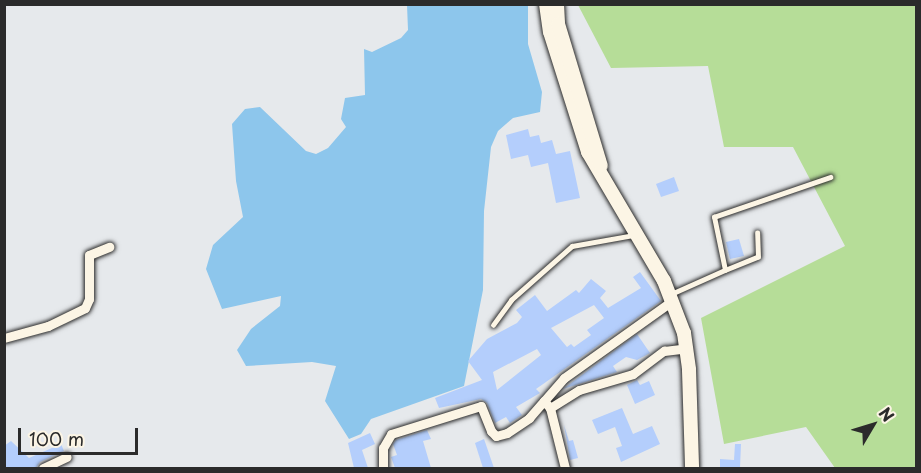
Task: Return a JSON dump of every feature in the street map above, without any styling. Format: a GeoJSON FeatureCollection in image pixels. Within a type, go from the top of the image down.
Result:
{"type":"FeatureCollection","features":[{"type":"Feature","properties":{"kind":"street"},"geometry":{"type":"LineString","coordinates":[[546,4],[550,32],[584,140],[606,185],[637,234],[671,298],[687,348],[692,468]]}},
{"type":"Feature","properties":{"kind":"street"},"geometry":{"type":"LineString","coordinates":[[556,4],[558,24],[591,125],[606,185]]}},
{"type":"Feature","properties":{"kind":"street"},"geometry":{"type":"LineString","coordinates":[[4,338],[48,326],[85,308],[90,299],[89,255],[110,247]]}},
{"type":"Feature","properties":{"kind":"street"},"geometry":{"type":"LineString","coordinates":[[565,468],[547,404],[564,378],[671,298]]}},
{"type":"Feature","properties":{"kind":"street"},"geometry":{"type":"LineString","coordinates":[[383,468],[383,448],[391,434],[481,406],[496,436],[516,429],[547,404],[579,390],[633,374],[664,351],[687,348]]}},
{"type":"Feature","properties":{"kind":"street"},"geometry":{"type":"LineString","coordinates":[[43,468],[67,457]]}},
{"type":"Feature","properties":{"kind":"lane"},"geometry":{"type":"LineString","coordinates":[[725,270],[714,217],[830,177]]}},
{"type":"Feature","properties":{"kind":"lane"},"geometry":{"type":"LineString","coordinates":[[671,298],[725,270],[759,256],[757,233]]}},
{"type":"Feature","properties":{"kind":"lane"},"geometry":{"type":"LineString","coordinates":[[493,325],[511,300],[572,246],[637,234]]}},
{"type":"Feature","properties":{"kind":"green space"},"geometry":{"type":"Polygon","coordinates":[[[578,5],[916,5],[916,468],[835,468],[806,427],[724,444],[701,318],[845,246],[793,147],[724,147],[708,66],[611,68],[578,5]]]}},
{"type":"Feature","properties":{"kind":"water"},"geometry":{"type":"Polygon","coordinates":[[[407,5],[528,5],[528,44],[542,92],[540,112],[513,118],[498,131],[491,147],[484,211],[483,290],[464,386],[371,419],[361,434],[349,439],[325,401],[336,366],[312,362],[246,366],[237,350],[251,329],[280,306],[281,296],[222,309],[206,269],[213,245],[243,217],[236,181],[232,124],[245,109],[260,107],[306,151],[316,154],[328,148],[346,127],[341,119],[345,98],[365,95],[364,49],[372,52],[401,38],[408,30],[407,5]]]}},
{"type":"Feature","properties":{"kind":"building"},"geometry":{"type":"Polygon","coordinates":[[[528,129],[530,137],[539,135],[541,143],[552,140],[556,154],[570,151],[580,198],[556,203],[548,163],[531,167],[528,155],[511,159],[506,135],[528,129]]]}},
{"type":"Feature","properties":{"kind":"building"},"geometry":{"type":"Polygon","coordinates":[[[674,177],[679,191],[661,197],[656,184],[674,177]]]}},
{"type":"Feature","properties":{"kind":"building"},"geometry":{"type":"Polygon","coordinates":[[[739,239],[744,256],[730,259],[726,242],[739,239]]]}},
{"type":"Feature","properties":{"kind":"building"},"geometry":{"type":"Polygon","coordinates":[[[640,272],[661,301],[536,389],[540,393],[516,407],[522,415],[510,423],[506,417],[495,423],[487,403],[481,399],[439,408],[435,398],[482,380],[468,361],[487,339],[517,323],[522,317],[516,310],[535,295],[547,311],[576,290],[579,293],[591,279],[606,291],[600,298],[608,308],[641,288],[633,277],[640,272]],[[594,305],[551,328],[567,347],[571,344],[574,347],[591,335],[587,330],[604,318],[594,305]],[[537,349],[493,372],[497,390],[541,355],[537,349]]]}},
{"type":"Feature","properties":{"kind":"building"},"geometry":{"type":"Polygon","coordinates":[[[637,334],[650,353],[637,360],[626,357],[613,366],[617,372],[563,389],[637,334]]]}},
{"type":"Feature","properties":{"kind":"building"},"geometry":{"type":"Polygon","coordinates":[[[637,380],[640,385],[649,381],[655,395],[635,404],[627,385],[637,380]]]}},
{"type":"Feature","properties":{"kind":"building"},"geometry":{"type":"Polygon","coordinates":[[[622,408],[633,434],[652,426],[660,444],[621,462],[616,448],[622,446],[615,427],[598,434],[592,420],[622,408]]]}},
{"type":"Feature","properties":{"kind":"building"},"geometry":{"type":"Polygon","coordinates":[[[564,425],[569,441],[573,440],[578,458],[570,460],[564,425]]]}},
{"type":"Feature","properties":{"kind":"building"},"geometry":{"type":"Polygon","coordinates":[[[427,430],[431,439],[423,441],[431,468],[395,468],[391,457],[397,455],[393,444],[396,440],[427,430]]]}},
{"type":"Feature","properties":{"kind":"building"},"geometry":{"type":"Polygon","coordinates":[[[370,433],[375,444],[362,450],[368,468],[354,468],[348,443],[370,433]]]}},
{"type":"Feature","properties":{"kind":"building"},"geometry":{"type":"Polygon","coordinates":[[[484,439],[494,468],[483,468],[475,443],[484,439]]]}},
{"type":"Feature","properties":{"kind":"building"},"geometry":{"type":"Polygon","coordinates":[[[11,441],[29,458],[61,444],[64,451],[40,462],[36,468],[4,468],[4,446],[11,441]]]}},
{"type":"Feature","properties":{"kind":"building"},"geometry":{"type":"Polygon","coordinates":[[[735,444],[741,444],[740,468],[720,468],[720,459],[734,460],[735,444]]]}}]}
